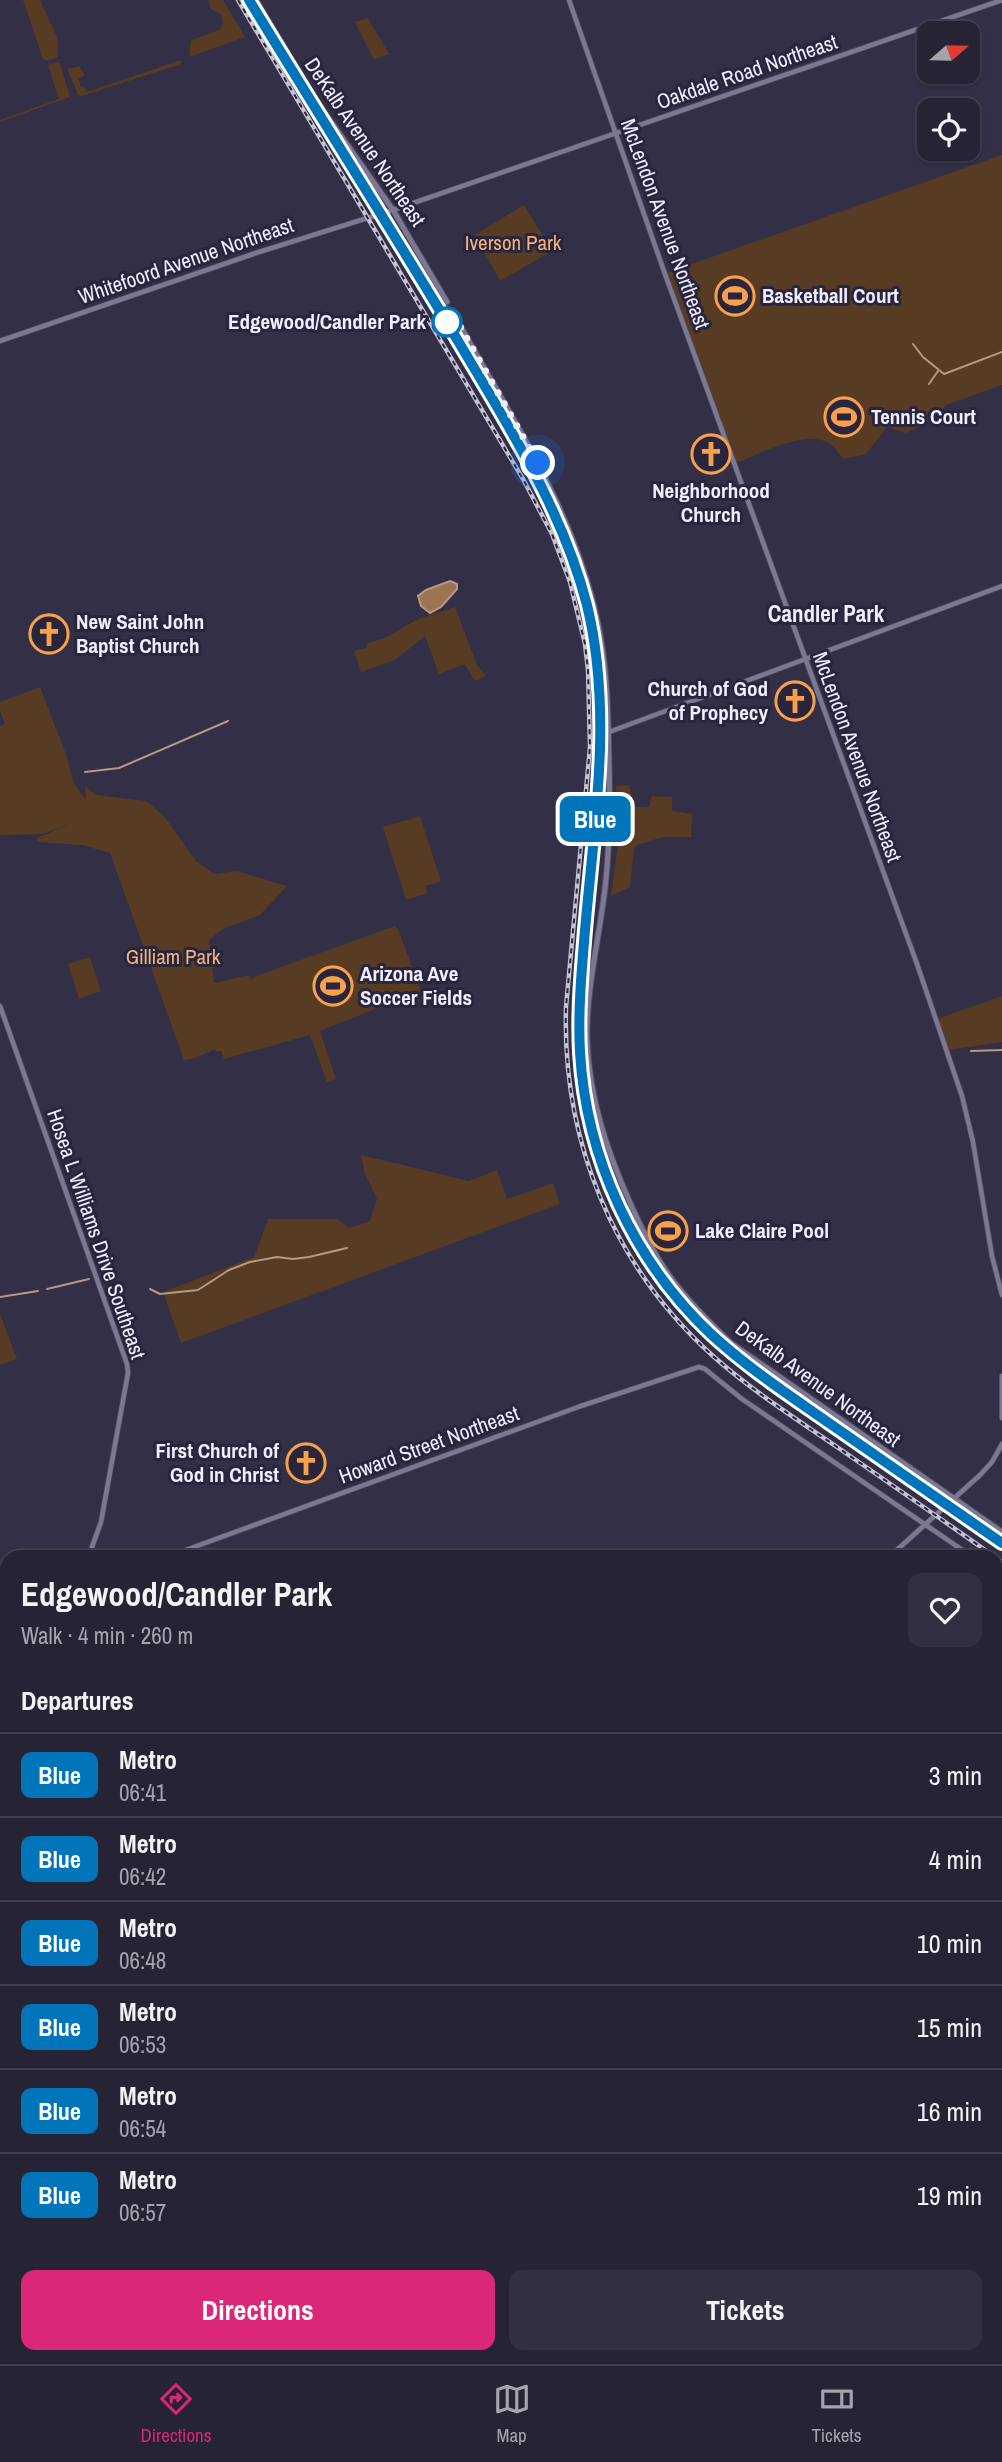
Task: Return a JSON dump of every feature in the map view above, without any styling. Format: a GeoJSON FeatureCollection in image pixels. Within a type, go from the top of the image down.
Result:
{"type":"FeatureCollection","features":[{"type":"Feature","properties":{"kind":"main road","name":"DeKalb Avenue Northeast"},"geometry":{"type":"LineString","coordinates":[[256,0],[313,96],[393,211],[447,302]]}},
{"type":"Feature","properties":{"kind":"main road","name":"DeKalb Avenue Northeast"},"geometry":{"type":"LineString","coordinates":[[453,313],[544,475],[578,552],[601,639],[609,732],[610,845],[589,1005],[588,1057],[592,1091],[603,1136],[638,1219],[657,1257],[673,1281],[725,1337],[768,1370],[1002,1532]]}},
{"type":"Feature","properties":{"kind":"street","name":"McLendon Avenue Northeast"},"geometry":{"type":"LineString","coordinates":[[569,0],[615,134],[917,964],[962,1096],[1002,1295]]}},
{"type":"Feature","properties":{"kind":"street","name":"Oakdale Road Northeast"},"geometry":{"type":"LineString","coordinates":[[383,214],[1002,1]]}},
{"type":"Feature","properties":{"kind":"street","name":"Whitefoord Avenue Northeast"},"geometry":{"type":"LineString","coordinates":[[0,341],[256,253],[383,214]]}},
{"type":"Feature","properties":{"kind":"street"},"geometry":{"type":"LineString","coordinates":[[609,732],[1002,586]]}},
{"type":"Feature","properties":{"kind":"street","name":"Hosea L Williams Drive Southeast"},"geometry":{"type":"LineString","coordinates":[[0,1006],[127,1364],[128,1373],[101,1522],[91,1550]]}},
{"type":"Feature","properties":{"kind":"street","name":"Howard Street Northeast"},"geometry":{"type":"LineString","coordinates":[[186,1550],[683,1370],[699,1367],[741,1399],[926,1523]]}},
{"type":"Feature","properties":{"kind":"street"},"geometry":{"type":"LineString","coordinates":[[1002,1376],[1002,1418]]}},
{"type":"Feature","properties":{"kind":"street"},"geometry":{"type":"LineString","coordinates":[[897,1550],[992,1462],[1002,1444]]}},
{"type":"Feature","properties":{"kind":"street"},"geometry":{"type":"LineString","coordinates":[[926,1523],[963,1550]]}},
{"type":"Feature","properties":{"kind":"green space"},"geometry":{"type":"Polygon","coordinates":[[[23,0],[40,0],[58,39],[58,57],[47,61],[43,59],[23,0]]]}},
{"type":"Feature","properties":{"kind":"green space"},"geometry":{"type":"Polygon","coordinates":[[[208,0],[223,0],[245,37],[189,57],[191,40],[220,30],[223,22],[221,14],[211,9],[208,0]]]}},
{"type":"Feature","properties":{"kind":"green space"},"geometry":{"type":"Polygon","coordinates":[[[368,18],[389,54],[374,60],[355,22],[368,18]]]}},
{"type":"Feature","properties":{"kind":"green space"},"geometry":{"type":"Polygon","coordinates":[[[181,60],[181,64],[82,96],[78,95],[67,69],[79,66],[85,75],[78,79],[87,92],[181,60]]]}},
{"type":"Feature","properties":{"kind":"green space"},"geometry":{"type":"Polygon","coordinates":[[[60,63],[70,97],[0,122],[59,99],[48,65],[60,63]]]}},
{"type":"Feature","properties":{"kind":"green space"},"geometry":{"type":"Polygon","coordinates":[[[1002,155],[1002,385],[946,405],[932,420],[906,433],[887,427],[866,454],[843,459],[833,446],[812,439],[771,448],[736,463],[666,273],[1002,155]]]}},
{"type":"Feature","properties":{"kind":"green space","name":"Iverson Park"},"geometry":{"type":"Polygon","coordinates":[[[524,205],[552,251],[500,281],[475,235],[524,205]]]}},
{"type":"Feature","properties":{"kind":"green space"},"geometry":{"type":"Polygon","coordinates":[[[455,607],[477,665],[486,676],[475,681],[465,664],[439,674],[425,636],[395,660],[361,672],[354,651],[366,648],[368,643],[387,637],[418,619],[455,607]]]}},
{"type":"Feature","properties":{"kind":"green space","name":"Gilliam Park"},"geometry":{"type":"Polygon","coordinates":[[[40,687],[66,754],[73,781],[86,801],[85,786],[96,795],[146,801],[164,816],[196,861],[214,874],[237,871],[287,886],[260,915],[223,929],[209,940],[214,983],[249,975],[251,980],[395,926],[399,931],[421,991],[320,1031],[336,1079],[327,1082],[310,1035],[224,1059],[221,1051],[216,1052],[215,1049],[196,1058],[184,1060],[110,853],[82,845],[37,842],[37,838],[74,822],[43,834],[0,835],[0,726],[5,724],[0,702],[40,687]]]}},
{"type":"Feature","properties":{"kind":"green space"},"geometry":{"type":"Polygon","coordinates":[[[629,785],[634,807],[649,807],[652,796],[672,797],[672,811],[692,814],[691,837],[663,837],[637,845],[634,848],[630,887],[611,896],[618,843],[616,786],[629,785]]]}},
{"type":"Feature","properties":{"kind":"green space"},"geometry":{"type":"Polygon","coordinates":[[[420,816],[441,881],[426,886],[427,893],[406,900],[383,827],[420,816]]]}},
{"type":"Feature","properties":{"kind":"green space"},"geometry":{"type":"Polygon","coordinates":[[[90,957],[101,991],[79,999],[68,964],[90,957]]]}},
{"type":"Feature","properties":{"kind":"green space"},"geometry":{"type":"Polygon","coordinates":[[[1002,996],[1002,1042],[948,1050],[937,1019],[1002,996]]]}},
{"type":"Feature","properties":{"kind":"green space"},"geometry":{"type":"Polygon","coordinates":[[[361,1155],[469,1181],[497,1170],[507,1199],[553,1183],[560,1204],[181,1343],[163,1292],[254,1257],[268,1219],[338,1219],[349,1228],[370,1221],[377,1199],[365,1174],[361,1155]]]}},
{"type":"Feature","properties":{"kind":"green space"},"geometry":{"type":"Polygon","coordinates":[[[0,1314],[17,1359],[0,1365],[0,1314]]]}},
{"type":"Feature","properties":{"kind":"shaded area"},"geometry":{"type":"Polygon","coordinates":[[[450,581],[457,584],[457,589],[441,607],[430,613],[421,606],[418,596],[450,581]]]}},
{"type":"Feature","properties":{"kind":"waterway"},"geometry":{"type":"LineString","coordinates":[[913,344],[923,357],[944,374],[1002,352]]}},
{"type":"Feature","properties":{"kind":"waterway"},"geometry":{"type":"LineString","coordinates":[[929,384],[938,371]]}},
{"type":"Feature","properties":{"kind":"waterway"},"geometry":{"type":"LineString","coordinates":[[85,772],[119,768],[228,721]]}},
{"type":"Feature","properties":{"kind":"waterway"},"geometry":{"type":"LineString","coordinates":[[971,1051],[1002,1050]]}},
{"type":"Feature","properties":{"kind":"waterway"},"geometry":{"type":"LineString","coordinates":[[150,1289],[160,1294],[198,1290],[229,1270],[250,1262],[277,1257],[309,1257],[347,1248]]}},
{"type":"Feature","properties":{"kind":"waterway"},"geometry":{"type":"LineString","coordinates":[[47,1289],[89,1279]]}},
{"type":"Feature","properties":{"kind":"waterway"},"geometry":{"type":"LineString","coordinates":[[0,1297],[38,1291]]}},
{"type":"Feature","properties":{"kind":"railway"},"geometry":{"type":"LineString","coordinates":[[238,0],[523,479],[552,534],[570,582],[585,644],[590,747],[566,1007],[567,1057],[573,1105],[584,1153],[621,1241],[647,1282],[678,1321],[713,1356],[774,1403],[985,1550]]}},
{"type":"Feature","properties":{"kind":"railway"},"geometry":{"type":"LineString","coordinates":[[328,132],[404,249],[523,451],[567,543]]}},
{"type":"Feature","properties":{"kind":"railway"},"geometry":{"type":"LineString","coordinates":[[600,742],[581,984],[580,1053],[592,1131],[619,1205],[659,1274],[683,1305],[711,1333],[756,1371],[1002,1543]]}},
{"type":"Feature","properties":{"kind":"metro line","name":"Blue"},"geometry":{"type":"LineString","coordinates":[[249,0],[316,113],[404,249],[523,451],[556,516],[580,583],[597,658],[600,737],[580,987],[580,1052],[584,1089],[597,1147],[624,1216],[661,1276],[684,1306],[710,1333],[784,1391],[1002,1543]]}},
{"type":"Feature","properties":{"kind":"place","name":"Basketball Court"},"geometry":{"type":"Point","coordinates":[735,296]}},
{"type":"Feature","properties":{"kind":"place","name":"Edgewood/Candler Park"},"geometry":{"type":"Point","coordinates":[447,322]}},
{"type":"Feature","properties":{"kind":"place","name":"Tennis Court"},"geometry":{"type":"Point","coordinates":[844,417]}},
{"type":"Feature","properties":{"kind":"place","name":"Neighborhood Church"},"geometry":{"type":"Point","coordinates":[711,454]}},
{"type":"Feature","properties":{"kind":"place","name":"New Saint John Baptist Church"},"geometry":{"type":"Point","coordinates":[49,634]}},
{"type":"Feature","properties":{"kind":"place","name":"Church of God of Prophecy"},"geometry":{"type":"Point","coordinates":[795,701]}},
{"type":"Feature","properties":{"kind":"place","name":"Arizona Ave Soccer Fields"},"geometry":{"type":"Point","coordinates":[333,986]}},
{"type":"Feature","properties":{"kind":"place","name":"Lake Claire Pool"},"geometry":{"type":"Point","coordinates":[668,1231]}},
{"type":"Feature","properties":{"kind":"place","name":"First Church of God in Christ"},"geometry":{"type":"Point","coordinates":[306,1463]}},
{"type":"Feature","properties":{"kind":"district","name":"Candler Park"},"geometry":{"type":"Point","coordinates":[826,614]}},
{"type":"Feature","properties":{"kind":"route"},"geometry":{"type":"LineString","coordinates":[[447,322],[453,314],[538,463]]}}]}
